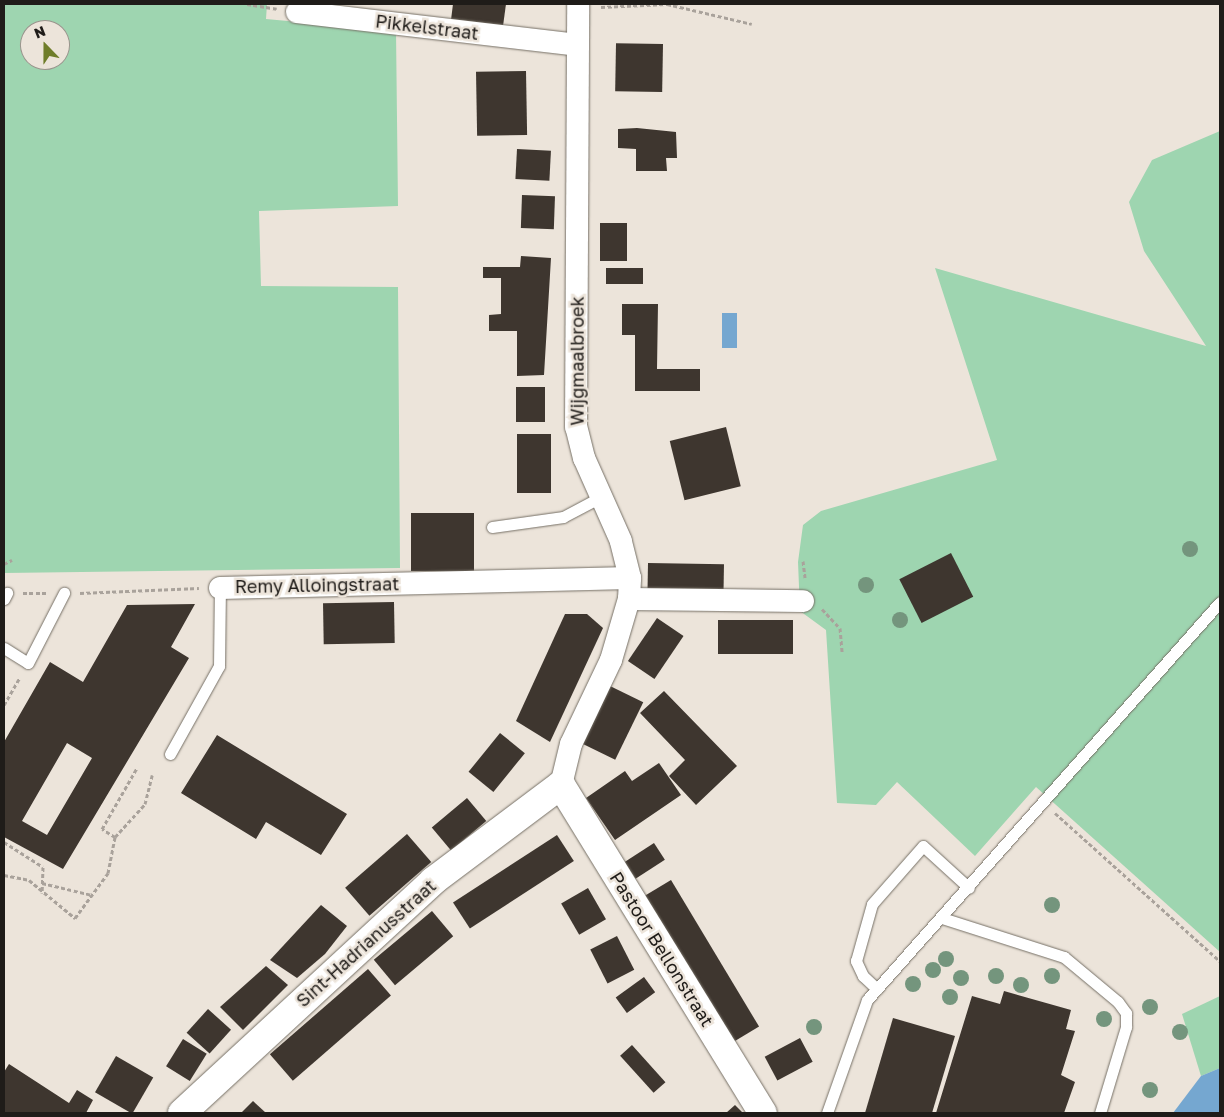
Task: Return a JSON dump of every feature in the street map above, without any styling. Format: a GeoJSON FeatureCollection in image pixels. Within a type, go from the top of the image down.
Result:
{"type":"FeatureCollection","features":[{"type":"Feature","properties":{"kind":"street","name":"Wijgmaalbroek"},"geometry":{"type":"LineString","coordinates":[[578,6],[576,428],[601,497],[620,540],[629,588]]}},
{"type":"Feature","properties":{"kind":"street","name":"Pikkelstraat"},"geometry":{"type":"LineString","coordinates":[[297,12],[577,45]]}},
{"type":"Feature","properties":{"kind":"street","name":"Remy Alloingstraat"},"geometry":{"type":"LineString","coordinates":[[220,588],[629,588],[803,601]]}},
{"type":"Feature","properties":{"kind":"street"},"geometry":{"type":"LineString","coordinates":[[561,785],[571,744],[611,660],[629,588]]}},
{"type":"Feature","properties":{"kind":"street","name":"Sint-Hadrianusstraat"},"geometry":{"type":"LineString","coordinates":[[182,1113],[426,888],[561,785]]}},
{"type":"Feature","properties":{"kind":"street","name":"Pastoor Bellonstraat"},"geometry":{"type":"LineString","coordinates":[[561,785],[763,1113]]}},
{"type":"Feature","properties":{"kind":"lane"},"geometry":{"type":"LineString","coordinates":[[492,527],[562,517],[601,497]]}},
{"type":"Feature","properties":{"kind":"lane"},"geometry":{"type":"LineString","coordinates":[[170,754],[218,666],[220,588]]}},
{"type":"Feature","properties":{"kind":"lane"},"geometry":{"type":"LineString","coordinates":[[4,648],[28,663],[64,593]]}},
{"type":"Feature","properties":{"kind":"lane"},"geometry":{"type":"LineString","coordinates":[[827,1113],[867,1000],[1045,804],[1220,602]]}},
{"type":"Feature","properties":{"kind":"lane"},"geometry":{"type":"LineString","coordinates":[[877,989],[863,976],[856,961],[872,904],[923,846],[969,888]]}},
{"type":"Feature","properties":{"kind":"lane"},"geometry":{"type":"LineString","coordinates":[[942,918],[1064,957],[1118,1002],[1126,1013],[1126,1027],[1100,1113]]}},
{"type":"Feature","properties":{"kind":"path"},"geometry":{"type":"LineString","coordinates":[[247,4],[297,12]]}},
{"type":"Feature","properties":{"kind":"path"},"geometry":{"type":"LineString","coordinates":[[578,6],[667,4],[752,24]]}},
{"type":"Feature","properties":{"kind":"path"},"geometry":{"type":"LineString","coordinates":[[4,564],[12,560]]}},
{"type":"Feature","properties":{"kind":"path","name":"Remy Alloingstraat"},"geometry":{"type":"LineString","coordinates":[[5,596],[220,588]]}},
{"type":"Feature","properties":{"kind":"path"},"geometry":{"type":"LineString","coordinates":[[803,601],[822,609],[840,628],[842,652]]}},
{"type":"Feature","properties":{"kind":"path"},"geometry":{"type":"LineString","coordinates":[[4,705],[28,663]]}},
{"type":"Feature","properties":{"kind":"path"},"geometry":{"type":"LineString","coordinates":[[115,837],[102,829],[137,768]]}},
{"type":"Feature","properties":{"kind":"path"},"geometry":{"type":"LineString","coordinates":[[4,875],[29,880],[42,893],[75,918],[108,873],[115,837],[145,804],[152,775]]}},
{"type":"Feature","properties":{"kind":"path"},"geometry":{"type":"LineString","coordinates":[[1045,804],[1220,961]]}},
{"type":"Feature","properties":{"kind":"path"},"geometry":{"type":"LineString","coordinates":[[4,842],[43,867],[42,893]]}},
{"type":"Feature","properties":{"kind":"path"},"geometry":{"type":"LineString","coordinates":[[42,883],[92,895]]}},
{"type":"Feature","properties":{"kind":"green space"},"geometry":{"type":"Polygon","coordinates":[[[4,4],[267,4],[266,19],[396,31],[398,206],[259,211],[261,286],[398,287],[400,568],[4,573],[4,4]]]}},
{"type":"Feature","properties":{"kind":"green space"},"geometry":{"type":"Polygon","coordinates":[[[1220,131],[1220,952],[1036,787],[975,856],[897,782],[876,805],[837,803],[826,630],[800,611],[798,562],[803,525],[821,511],[997,460],[935,268],[1206,346],[1144,251],[1129,202],[1152,160],[1220,131]]]}},
{"type":"Feature","properties":{"kind":"green space"},"geometry":{"type":"Polygon","coordinates":[[[1220,996],[1220,1068],[1201,1076],[1182,1014],[1220,996]]]}},
{"type":"Feature","properties":{"kind":"water"},"geometry":{"type":"Polygon","coordinates":[[[722,313],[737,313],[737,348],[722,348],[722,313]]]}},
{"type":"Feature","properties":{"kind":"water"},"geometry":{"type":"Polygon","coordinates":[[[1220,1068],[1220,1113],[1173,1113],[1201,1076],[1220,1068]]]}},
{"type":"Feature","properties":{"kind":"building"},"geometry":{"type":"Polygon","coordinates":[[[453,4],[506,4],[503,26],[451,20],[453,4]]]}},
{"type":"Feature","properties":{"kind":"building"},"geometry":{"type":"Polygon","coordinates":[[[616,43],[663,44],[662,92],[615,91],[616,43]]]}},
{"type":"Feature","properties":{"kind":"building"},"geometry":{"type":"Polygon","coordinates":[[[526,71],[527,135],[477,136],[476,72],[526,71]]]}},
{"type":"Feature","properties":{"kind":"building"},"geometry":{"type":"Polygon","coordinates":[[[637,128],[676,132],[677,158],[666,158],[667,171],[636,171],[636,149],[618,148],[618,129],[637,128]]]}},
{"type":"Feature","properties":{"kind":"building"},"geometry":{"type":"Polygon","coordinates":[[[517,149],[551,151],[549,181],[515,179],[517,149]]]}},
{"type":"Feature","properties":{"kind":"building"},"geometry":{"type":"Polygon","coordinates":[[[522,195],[555,196],[554,229],[521,228],[522,195]]]}},
{"type":"Feature","properties":{"kind":"building"},"geometry":{"type":"Polygon","coordinates":[[[600,223],[627,223],[627,261],[600,261],[600,223]]]}},
{"type":"Feature","properties":{"kind":"building"},"geometry":{"type":"Polygon","coordinates":[[[521,256],[551,258],[544,375],[517,376],[517,331],[489,331],[489,315],[501,314],[501,278],[483,278],[483,267],[520,267],[521,256]]]}},
{"type":"Feature","properties":{"kind":"building"},"geometry":{"type":"Polygon","coordinates":[[[606,268],[643,268],[643,284],[606,284],[606,268]]]}},
{"type":"Feature","properties":{"kind":"building"},"geometry":{"type":"Polygon","coordinates":[[[622,304],[658,304],[657,369],[700,369],[700,391],[635,391],[635,335],[622,335],[622,304]]]}},
{"type":"Feature","properties":{"kind":"building"},"geometry":{"type":"Polygon","coordinates":[[[516,387],[545,387],[545,422],[516,422],[516,387]]]}},
{"type":"Feature","properties":{"kind":"building"},"geometry":{"type":"Polygon","coordinates":[[[726,427],[741,486],[684,500],[670,441],[726,427]]]}},
{"type":"Feature","properties":{"kind":"building"},"geometry":{"type":"Polygon","coordinates":[[[517,434],[551,434],[551,493],[517,493],[517,434]]]}},
{"type":"Feature","properties":{"kind":"building"},"geometry":{"type":"Polygon","coordinates":[[[411,513],[474,513],[474,571],[411,571],[411,513]]]}},
{"type":"Feature","properties":{"kind":"building"},"geometry":{"type":"Polygon","coordinates":[[[951,553],[973,597],[922,623],[899,579],[951,553]]]}},
{"type":"Feature","properties":{"kind":"building"},"geometry":{"type":"Polygon","coordinates":[[[648,563],[724,564],[723,594],[647,593],[648,563]]]}},
{"type":"Feature","properties":{"kind":"building"},"geometry":{"type":"Polygon","coordinates":[[[394,602],[395,643],[324,644],[323,603],[394,602]]]}},
{"type":"Feature","properties":{"kind":"building"},"geometry":{"type":"Polygon","coordinates":[[[195,604],[171,647],[189,658],[63,869],[4,837],[4,742],[50,662],[83,682],[127,605],[195,604]],[[67,743],[22,821],[47,835],[92,758],[67,743]]]}},
{"type":"Feature","properties":{"kind":"building"},"geometry":{"type":"Polygon","coordinates":[[[565,614],[587,614],[603,628],[550,742],[516,721],[565,614]]]}},
{"type":"Feature","properties":{"kind":"building"},"geometry":{"type":"Polygon","coordinates":[[[657,618],[684,636],[654,679],[628,661],[657,618]]]}},
{"type":"Feature","properties":{"kind":"building"},"geometry":{"type":"Polygon","coordinates":[[[718,620],[793,620],[793,654],[718,654],[718,620]]]}},
{"type":"Feature","properties":{"kind":"building"},"geometry":{"type":"Polygon","coordinates":[[[610,686],[643,702],[615,760],[582,744],[610,686]]]}},
{"type":"Feature","properties":{"kind":"building"},"geometry":{"type":"Polygon","coordinates":[[[664,691],[737,766],[696,805],[669,776],[685,760],[640,713],[664,691]]]}},
{"type":"Feature","properties":{"kind":"building"},"geometry":{"type":"Polygon","coordinates":[[[500,733],[525,753],[493,792],[469,772],[500,733]]]}},
{"type":"Feature","properties":{"kind":"building"},"geometry":{"type":"Polygon","coordinates":[[[217,735],[347,814],[321,855],[266,822],[256,839],[181,793],[217,735]]]}},
{"type":"Feature","properties":{"kind":"building"},"geometry":{"type":"Polygon","coordinates":[[[659,763],[681,795],[615,840],[586,798],[625,771],[632,781],[659,763]]]}},
{"type":"Feature","properties":{"kind":"building"},"geometry":{"type":"Polygon","coordinates":[[[467,798],[486,821],[451,851],[432,828],[467,798]]]}},
{"type":"Feature","properties":{"kind":"building"},"geometry":{"type":"Polygon","coordinates":[[[407,834],[431,862],[369,916],[345,888],[407,834]]]}},
{"type":"Feature","properties":{"kind":"building"},"geometry":{"type":"Polygon","coordinates":[[[557,835],[574,861],[470,929],[453,903],[557,835]]]}},
{"type":"Feature","properties":{"kind":"building"},"geometry":{"type":"Polygon","coordinates":[[[654,843],[665,860],[636,879],[625,862],[654,843]]]}},
{"type":"Feature","properties":{"kind":"building"},"geometry":{"type":"Polygon","coordinates":[[[671,880],[759,1027],[732,1043],[644,896],[671,880]]]}},
{"type":"Feature","properties":{"kind":"building"},"geometry":{"type":"Polygon","coordinates":[[[588,888],[606,919],[579,935],[561,904],[588,888]]]}},
{"type":"Feature","properties":{"kind":"building"},"geometry":{"type":"Polygon","coordinates":[[[321,905],[347,926],[325,954],[297,978],[270,960],[321,905]]]}},
{"type":"Feature","properties":{"kind":"building"},"geometry":{"type":"Polygon","coordinates":[[[432,911],[453,936],[395,985],[374,960],[432,911]]]}},
{"type":"Feature","properties":{"kind":"building"},"geometry":{"type":"Polygon","coordinates":[[[617,936],[634,970],[608,983],[590,950],[617,936]]]}},
{"type":"Feature","properties":{"kind":"building"},"geometry":{"type":"Polygon","coordinates":[[[266,966],[288,985],[243,1030],[220,1007],[266,966]]]}},
{"type":"Feature","properties":{"kind":"building"},"geometry":{"type":"Polygon","coordinates":[[[368,969],[391,995],[293,1081],[270,1054],[368,969]]]}},
{"type":"Feature","properties":{"kind":"building"},"geometry":{"type":"Polygon","coordinates":[[[644,977],[655,992],[627,1013],[616,998],[644,977]]]}},
{"type":"Feature","properties":{"kind":"building"},"geometry":{"type":"Polygon","coordinates":[[[1004,991],[1071,1010],[1066,1029],[1075,1031],[1061,1075],[1075,1082],[1064,1113],[936,1113],[972,996],[1000,1004],[1004,991]]]}},
{"type":"Feature","properties":{"kind":"building"},"geometry":{"type":"Polygon","coordinates":[[[208,1009],[231,1030],[210,1054],[187,1033],[208,1009]]]}},
{"type":"Feature","properties":{"kind":"building"},"geometry":{"type":"Polygon","coordinates":[[[893,1018],[955,1036],[932,1113],[865,1113],[893,1018]]]}},
{"type":"Feature","properties":{"kind":"building"},"geometry":{"type":"Polygon","coordinates":[[[800,1038],[813,1062],[777,1081],[765,1057],[800,1038]]]}},
{"type":"Feature","properties":{"kind":"building"},"geometry":{"type":"Polygon","coordinates":[[[183,1039],[207,1054],[190,1081],[166,1066],[183,1039]]]}},
{"type":"Feature","properties":{"kind":"building"},"geometry":{"type":"Polygon","coordinates":[[[632,1045],[665,1082],[654,1093],[620,1056],[632,1045]]]}},
{"type":"Feature","properties":{"kind":"building"},"geometry":{"type":"Polygon","coordinates":[[[116,1056],[153,1078],[133,1113],[95,1092],[116,1056]]]}},
{"type":"Feature","properties":{"kind":"building"},"geometry":{"type":"Polygon","coordinates":[[[9,1064],[69,1103],[77,1090],[93,1100],[86,1113],[4,1113],[4,1072],[9,1064]]]}},
{"type":"Feature","properties":{"kind":"building"},"geometry":{"type":"Polygon","coordinates":[[[253,1101],[266,1113],[241,1113],[253,1101]]]}},
{"type":"Feature","properties":{"kind":"building"},"geometry":{"type":"Polygon","coordinates":[[[735,1105],[743,1113],[726,1113],[735,1105]]]}}]}
